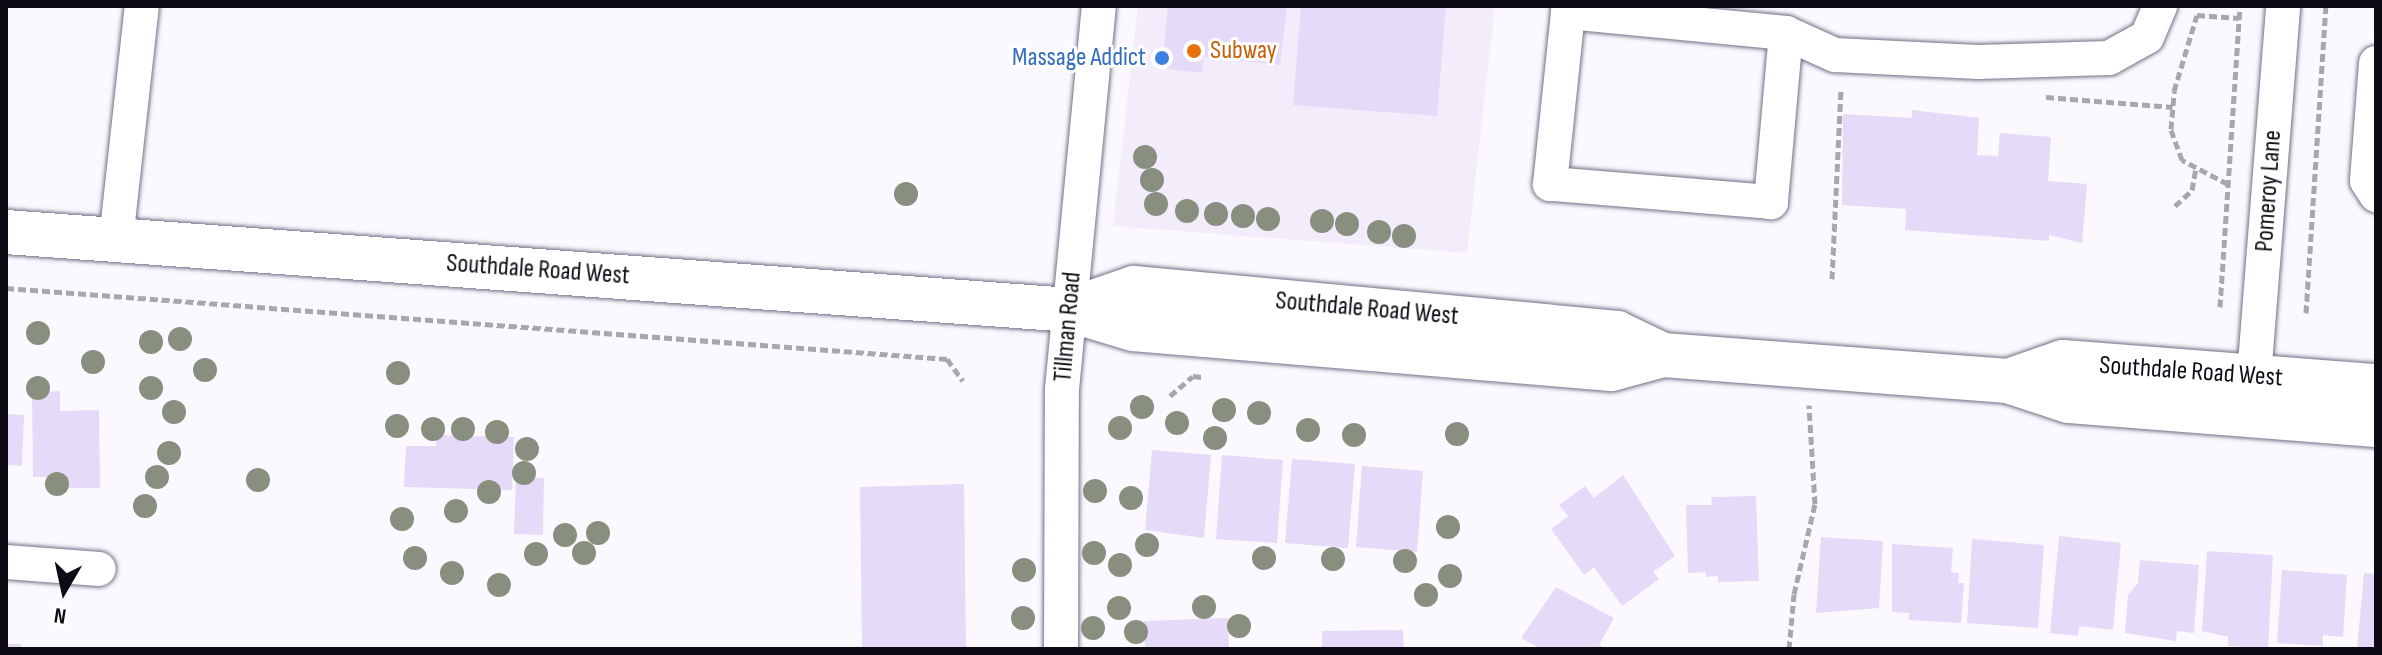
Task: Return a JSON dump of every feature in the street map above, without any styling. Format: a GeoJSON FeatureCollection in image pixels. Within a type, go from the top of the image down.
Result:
{"type":"FeatureCollection","features":[{"type":"Feature","properties":{"kind":"main road","name":"Southdale Road West"},"geometry":{"type":"LineString","coordinates":[[6,232],[1070,310],[1133,329],[1611,369],[1663,355],[2008,381],[2069,401],[2376,425]]}},
{"type":"Feature","properties":{"kind":"main road","name":"Southdale Road West"},"geometry":{"type":"LineString","coordinates":[[2008,381],[2063,362],[2376,386]]}},
{"type":"Feature","properties":{"kind":"street"},"geometry":{"type":"LineString","coordinates":[[116,240],[142,6]]}},
{"type":"Feature","properties":{"kind":"street","name":"Tillman Road"},"geometry":{"type":"LineString","coordinates":[[1061,649],[1061,435],[1099,6]]}},
{"type":"Feature","properties":{"kind":"street"},"geometry":{"type":"LineString","coordinates":[[1786,33],[1771,202],[1550,184],[1568,12],[1786,33],[1835,55],[1978,62],[2109,58],[2147,37],[2160,6]]}},
{"type":"Feature","properties":{"kind":"street","name":"Pomeroy Lane"},"geometry":{"type":"LineString","coordinates":[[2254,377],[2283,6]]}},
{"type":"Feature","properties":{"kind":"street"},"geometry":{"type":"LineString","coordinates":[[2376,63],[2367,181],[2376,195]]}},
{"type":"Feature","properties":{"kind":"street"},"geometry":{"type":"LineString","coordinates":[[6,562],[99,569]]}},
{"type":"Feature","properties":{"kind":"path"},"geometry":{"type":"LineString","coordinates":[[2220,307],[2240,6]]}},
{"type":"Feature","properties":{"kind":"path"},"geometry":{"type":"LineString","coordinates":[[2306,313],[2326,6]]}},
{"type":"Feature","properties":{"kind":"path"},"geometry":{"type":"LineString","coordinates":[[2228,184],[2182,160],[2171,129],[2173,107],[2197,15],[2239,18]]}},
{"type":"Feature","properties":{"kind":"path"},"geometry":{"type":"LineString","coordinates":[[1832,279],[1842,79]]}},
{"type":"Feature","properties":{"kind":"path"},"geometry":{"type":"LineString","coordinates":[[2031,95],[2173,107]]}},
{"type":"Feature","properties":{"kind":"path"},"geometry":{"type":"LineString","coordinates":[[2175,206],[2192,190],[2196,167]]}},
{"type":"Feature","properties":{"kind":"path"},"geometry":{"type":"LineString","coordinates":[[6,288],[931,357],[947,359],[963,381]]}},
{"type":"Feature","properties":{"kind":"path"},"geometry":{"type":"LineString","coordinates":[[1789,649],[1794,594],[1815,504],[1809,396]]}},
{"type":"Feature","properties":{"kind":"shaded area"},"geometry":{"type":"Polygon","coordinates":[[[1138,6],[1495,6],[1467,253],[1113,226],[1138,6]]]}},
{"type":"Feature","properties":{"kind":"building"},"geometry":{"type":"Polygon","coordinates":[[[1168,6],[1287,6],[1280,65],[1204,57],[1202,73],[1162,68],[1168,6]]]}},
{"type":"Feature","properties":{"kind":"building"},"geometry":{"type":"Polygon","coordinates":[[[1301,6],[1446,6],[1437,116],[1293,105],[1301,6]]]}},
{"type":"Feature","properties":{"kind":"building"},"geometry":{"type":"Polygon","coordinates":[[[1912,110],[1979,118],[1977,155],[1998,156],[2000,133],[2051,137],[2048,181],[2087,184],[2082,243],[2049,235],[2049,241],[1905,230],[1906,209],[1842,205],[1843,114],[1912,118],[1912,110]]]}},
{"type":"Feature","properties":{"kind":"building"},"geometry":{"type":"Polygon","coordinates":[[[60,391],[60,411],[99,410],[100,488],[65,488],[65,477],[33,477],[32,392],[60,391]]]}},
{"type":"Feature","properties":{"kind":"building"},"geometry":{"type":"Polygon","coordinates":[[[6,414],[24,415],[22,466],[6,465],[6,414]]]}},
{"type":"Feature","properties":{"kind":"building"},"geometry":{"type":"Polygon","coordinates":[[[436,435],[514,437],[512,490],[404,487],[406,446],[436,446],[436,435]]]}},
{"type":"Feature","properties":{"kind":"building"},"geometry":{"type":"Polygon","coordinates":[[[1152,450],[1211,455],[1204,538],[1145,530],[1152,450]]]}},
{"type":"Feature","properties":{"kind":"building"},"geometry":{"type":"Polygon","coordinates":[[[1222,455],[1283,460],[1277,543],[1216,539],[1222,455]]]}},
{"type":"Feature","properties":{"kind":"building"},"geometry":{"type":"Polygon","coordinates":[[[1292,459],[1355,464],[1348,548],[1285,543],[1292,459]]]}},
{"type":"Feature","properties":{"kind":"building"},"geometry":{"type":"Polygon","coordinates":[[[1362,466],[1423,471],[1417,552],[1356,547],[1362,466]]]}},
{"type":"Feature","properties":{"kind":"building"},"geometry":{"type":"Polygon","coordinates":[[[1623,475],[1675,556],[1653,572],[1659,579],[1622,606],[1594,567],[1584,575],[1551,529],[1568,516],[1559,505],[1585,486],[1594,498],[1623,475]]]}},
{"type":"Feature","properties":{"kind":"building"},"geometry":{"type":"Polygon","coordinates":[[[516,477],[544,478],[543,535],[514,534],[516,477]]]}},
{"type":"Feature","properties":{"kind":"building"},"geometry":{"type":"Polygon","coordinates":[[[964,484],[966,649],[862,649],[860,487],[964,484]]]}},
{"type":"Feature","properties":{"kind":"building"},"geometry":{"type":"Polygon","coordinates":[[[1756,496],[1759,581],[1718,582],[1718,576],[1706,577],[1706,572],[1688,573],[1686,505],[1712,505],[1711,497],[1756,496]]]}},
{"type":"Feature","properties":{"kind":"building"},"geometry":{"type":"Polygon","coordinates":[[[2059,536],[2121,543],[2113,630],[2079,626],[2078,636],[2050,633],[2059,536]]]}},
{"type":"Feature","properties":{"kind":"building"},"geometry":{"type":"Polygon","coordinates":[[[1821,537],[1883,541],[1879,608],[1816,613],[1821,537]]]}},
{"type":"Feature","properties":{"kind":"building"},"geometry":{"type":"Polygon","coordinates":[[[1972,539],[2044,545],[2038,628],[1967,623],[1972,539]]]}},
{"type":"Feature","properties":{"kind":"building"},"geometry":{"type":"Polygon","coordinates":[[[1892,544],[1953,548],[1951,572],[1959,573],[1958,583],[1964,583],[1961,623],[1909,620],[1909,613],[1892,612],[1892,544]]]}},
{"type":"Feature","properties":{"kind":"building"},"geometry":{"type":"Polygon","coordinates":[[[2207,551],[2273,555],[2268,648],[2228,646],[2228,637],[2202,631],[2207,551]]]}},
{"type":"Feature","properties":{"kind":"building"},"geometry":{"type":"Polygon","coordinates":[[[2140,560],[2199,565],[2194,633],[2177,631],[2176,641],[2125,633],[2128,595],[2138,583],[2140,560]]]}},
{"type":"Feature","properties":{"kind":"building"},"geometry":{"type":"Polygon","coordinates":[[[2282,570],[2347,575],[2343,637],[2323,635],[2323,646],[2277,643],[2282,570]]]}},
{"type":"Feature","properties":{"kind":"building"},"geometry":{"type":"Polygon","coordinates":[[[2364,573],[2376,574],[2376,649],[2357,649],[2364,573]]]}},
{"type":"Feature","properties":{"kind":"building"},"geometry":{"type":"Polygon","coordinates":[[[1556,587],[1614,618],[1599,645],[1606,649],[1541,649],[1521,638],[1556,587]]]}},
{"type":"Feature","properties":{"kind":"building"},"geometry":{"type":"Polygon","coordinates":[[[1228,618],[1229,649],[1145,649],[1144,621],[1228,618]]]}},
{"type":"Feature","properties":{"kind":"building"},"geometry":{"type":"Polygon","coordinates":[[[1403,630],[1404,649],[1322,649],[1322,631],[1403,630]]]}},
{"type":"Feature","properties":{"kind":"building"},"geometry":{"type":"Polygon","coordinates":[[[6,644],[21,644],[21,649],[6,649],[6,644]]]}},
{"type":"Feature","properties":{"kind":"place","name":"Subway"},"geometry":{"type":"Point","coordinates":[1194,51]}},
{"type":"Feature","properties":{"kind":"place","name":"Massage Addict"},"geometry":{"type":"Point","coordinates":[1162,58]}}]}
